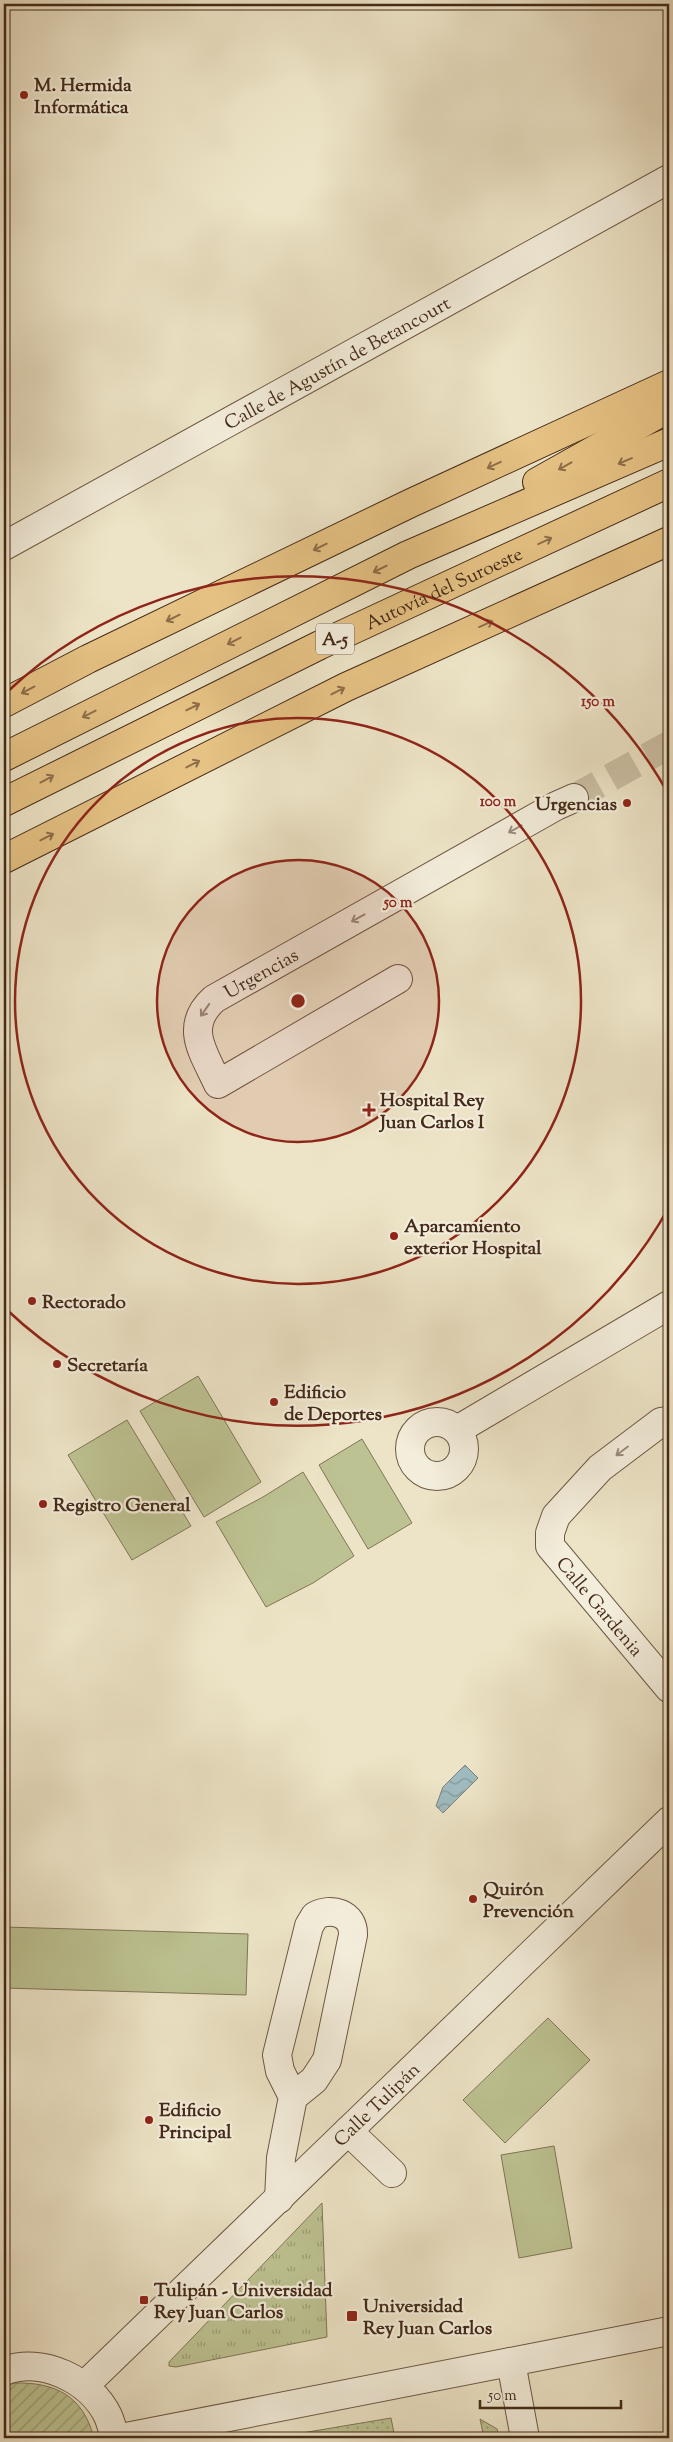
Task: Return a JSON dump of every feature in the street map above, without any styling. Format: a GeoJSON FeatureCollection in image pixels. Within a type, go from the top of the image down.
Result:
{"type":"FeatureCollection","features":[{"type":"Feature","properties":{"kind":"highway"},"geometry":{"type":"LineString","coordinates":[[408,555],[668,390]]}},
{"type":"Feature","properties":{"kind":"highway"},"geometry":{"type":"LineString","coordinates":[[4,703],[88,659],[375,521],[668,390]]}},
{"type":"Feature","properties":{"kind":"highway","name":"A-5"},"geometry":{"type":"LineString","coordinates":[[4,757],[408,555],[669,442]]}},
{"type":"Feature","properties":{"kind":"highway","name":"Autovía del Suroeste"},"geometry":{"type":"LineString","coordinates":[[4,802],[320,645],[669,484]]}},
{"type":"Feature","properties":{"kind":"highway"},"geometry":{"type":"LineString","coordinates":[[4,859],[346,687],[669,541]]}},
{"type":"Feature","properties":{"kind":"street","name":"Calle de Agustín de Betancourt"},"geometry":{"type":"LineString","coordinates":[[4,546],[669,180]]}},
{"type":"Feature","properties":{"kind":"street","name":"Urgencias"},"geometry":{"type":"LineString","coordinates":[[398,979],[218,1084],[197,1033],[201,1014],[214,999],[556,806],[574,798]]}},
{"type":"Feature","properties":{"kind":"street"},"geometry":{"type":"LineString","coordinates":[[457,1430],[669,1305]]}},
{"type":"Feature","properties":{"kind":"street","name":"Calle Gardenia"},"geometry":{"type":"LineString","coordinates":[[665,1421],[600,1468],[556,1516],[550,1533],[550,1546],[669,1688]]}},
{"type":"Feature","properties":{"kind":"street","name":"Calle Tulipán"},"geometry":{"type":"LineString","coordinates":[[84,2386],[669,1821]]}},
{"type":"Feature","properties":{"kind":"street"},"geometry":{"type":"LineString","coordinates":[[279,2199],[281,2158],[293,2097],[280,2071],[277,2055],[278,2045],[309,1926],[315,1916],[329,1911],[350,1920],[353,1924],[353,1935],[326,2060],[314,2080],[293,2097]]}},
{"type":"Feature","properties":{"kind":"street"},"geometry":{"type":"LineString","coordinates":[[348,2131],[392,2173]]}},
{"type":"Feature","properties":{"kind":"street"},"geometry":{"type":"LineString","coordinates":[[121,2438],[669,2331]]}},
{"type":"Feature","properties":{"kind":"street"},"geometry":{"type":"LineString","coordinates":[[510,2362],[525,2438]]}},
{"type":"Feature","properties":{"kind":"street"},"geometry":{"type":"LineString","coordinates":[[5,2365],[41,2368],[64,2374],[84,2386],[108,2415],[115,2438]]}},
{"type":"Feature","properties":{"kind":"green space"},"geometry":{"type":"Polygon","coordinates":[[[198,1376],[261,1482],[204,1517],[140,1411],[198,1376]]]}},
{"type":"Feature","properties":{"kind":"green space"},"geometry":{"type":"Polygon","coordinates":[[[127,1420],[191,1526],[132,1560],[68,1455],[127,1420]]]}},
{"type":"Feature","properties":{"kind":"green space"},"geometry":{"type":"Polygon","coordinates":[[[362,1439],[412,1523],[368,1549],[319,1465],[362,1439]]]}},
{"type":"Feature","properties":{"kind":"green space"},"geometry":{"type":"Polygon","coordinates":[[[303,1472],[354,1556],[313,1583],[266,1607],[216,1522],[263,1497],[303,1472]]]}},
{"type":"Feature","properties":{"kind":"green space"},"geometry":{"type":"Polygon","coordinates":[[[4,1927],[248,1934],[246,1995],[4,1988],[4,1927]]]}},
{"type":"Feature","properties":{"kind":"green space"},"geometry":{"type":"Polygon","coordinates":[[[548,2018],[590,2060],[505,2143],[463,2100],[548,2018]]]}},
{"type":"Feature","properties":{"kind":"green space"},"geometry":{"type":"Polygon","coordinates":[[[554,2146],[572,2248],[519,2258],[501,2155],[554,2146]]]}},
{"type":"Feature","properties":{"kind":"green space"},"geometry":{"type":"Polygon","coordinates":[[[322,2203],[327,2337],[176,2367],[169,2366],[169,2362],[322,2203]]]}},
{"type":"Feature","properties":{"kind":"green space"},"geometry":{"type":"Polygon","coordinates":[[[14,2383],[43,2385],[66,2394],[83,2412],[94,2438],[42,2438],[38,2435],[4,2438],[4,2387],[14,2383]]]}},
{"type":"Feature","properties":{"kind":"green space"},"geometry":{"type":"Polygon","coordinates":[[[391,2418],[395,2438],[301,2438],[302,2433],[391,2418]]]}},
{"type":"Feature","properties":{"kind":"green space"},"geometry":{"type":"Polygon","coordinates":[[[480,2419],[497,2429],[500,2438],[484,2438],[480,2419]]]}},
{"type":"Feature","properties":{"kind":"water"},"geometry":{"type":"Polygon","coordinates":[[[465,1765],[478,1778],[443,1813],[436,1806],[443,1787],[465,1765]]]}},
{"type":"Feature","properties":{"kind":"tunnel"},"geometry":{"type":"LineString","coordinates":[[574,798],[669,745]]}},
{"type":"Feature","properties":{"kind":"place","name":"M. Hermida Informática"},"geometry":{"type":"Point","coordinates":[24,95]}},
{"type":"Feature","properties":{"kind":"place","name":"Urgencias"},"geometry":{"type":"Point","coordinates":[627,803]}},
{"type":"Feature","properties":{"kind":"place","name":"Hospital Rey Juan Carlos I"},"geometry":{"type":"Point","coordinates":[369,1110]}},
{"type":"Feature","properties":{"kind":"place","name":"Aparcamiento exterior Hospital"},"geometry":{"type":"Point","coordinates":[394,1236]}},
{"type":"Feature","properties":{"kind":"place","name":"Rectorado"},"geometry":{"type":"Point","coordinates":[32,1301]}},
{"type":"Feature","properties":{"kind":"place","name":"Secretaría"},"geometry":{"type":"Point","coordinates":[57,1364]}},
{"type":"Feature","properties":{"kind":"place","name":"Edificio de Deportes"},"geometry":{"type":"Point","coordinates":[274,1402]}},
{"type":"Feature","properties":{"kind":"place","name":"Registro General"},"geometry":{"type":"Point","coordinates":[43,1504]}},
{"type":"Feature","properties":{"kind":"place","name":"Quirón Prevención"},"geometry":{"type":"Point","coordinates":[473,1899]}},
{"type":"Feature","properties":{"kind":"place","name":"Edificio Principal"},"geometry":{"type":"Point","coordinates":[149,2120]}},
{"type":"Feature","properties":{"kind":"place","name":"Tulipán - Universidad Rey Juan Carlos"},"geometry":{"type":"Point","coordinates":[144,2300]}},
{"type":"Feature","properties":{"kind":"place","name":"Universidad Rey Juan Carlos"},"geometry":{"type":"Point","coordinates":[352,2316]}}]}
